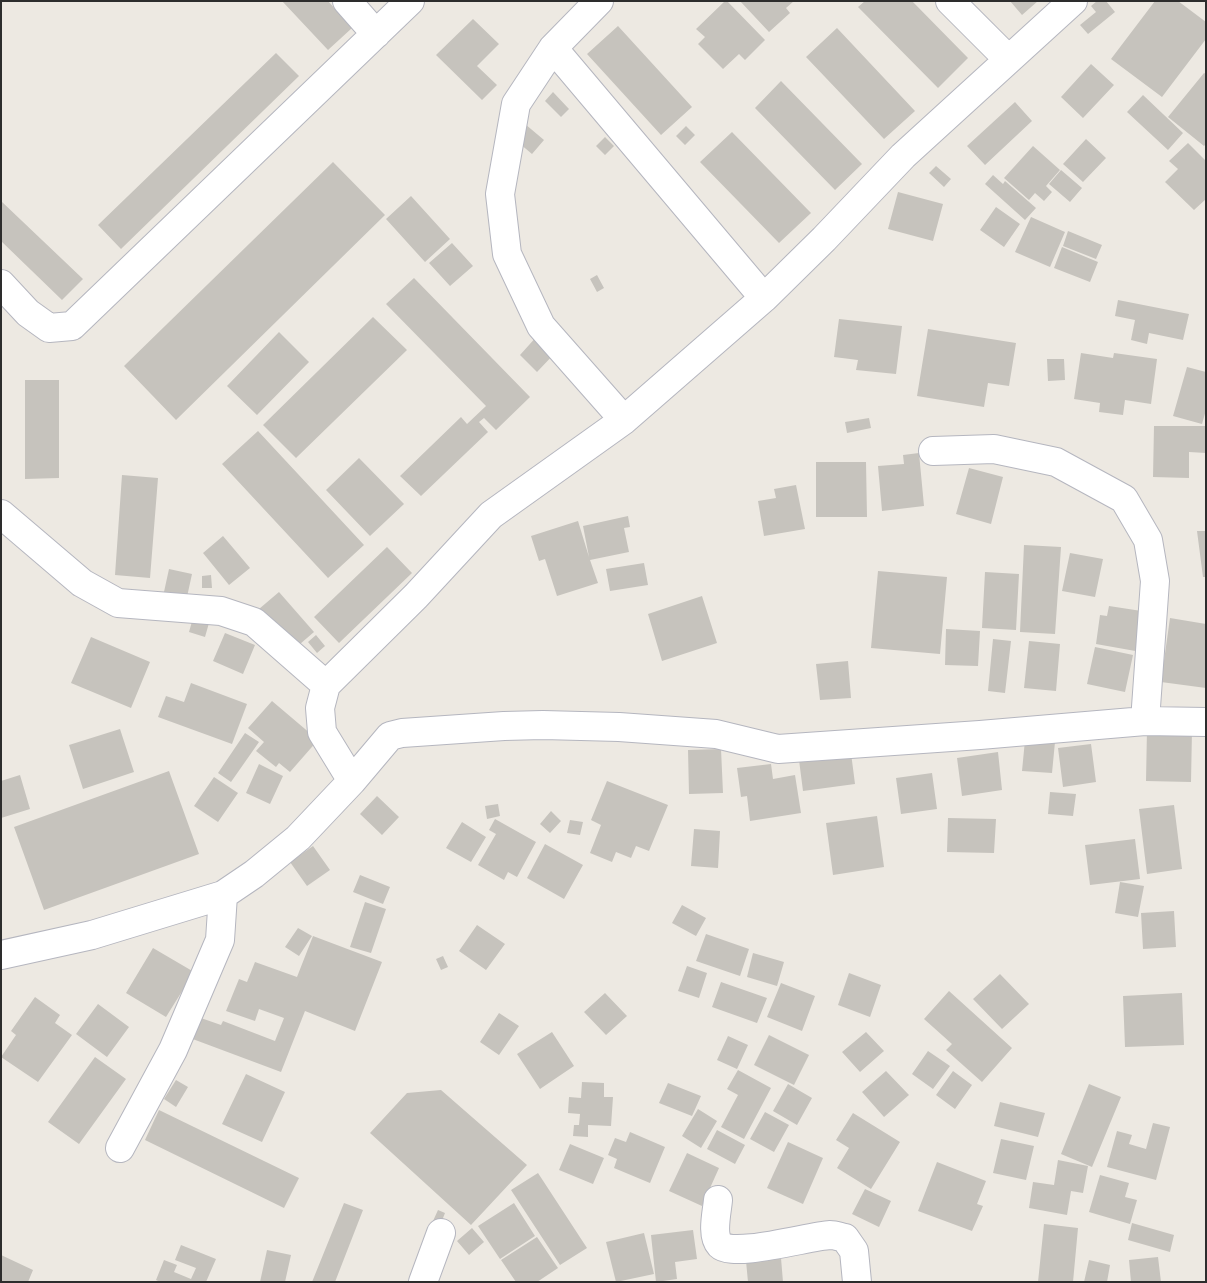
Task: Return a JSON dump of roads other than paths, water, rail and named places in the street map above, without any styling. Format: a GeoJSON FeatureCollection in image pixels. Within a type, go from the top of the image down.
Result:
{"type":"FeatureCollection","features":[{"type":"Feature","properties":{"kind":"street"},"geometry":{"type":"LineString","coordinates":[[347,1],[376,34]]}},
{"type":"Feature","properties":{"kind":"street"},"geometry":{"type":"LineString","coordinates":[[1,284],[28,314],[49,328],[72,326],[410,1]]}},
{"type":"Feature","properties":{"kind":"street"},"geometry":{"type":"LineString","coordinates":[[599,1],[553,48],[516,104],[500,194],[507,254],[541,326],[624,420]]}},
{"type":"Feature","properties":{"kind":"street"},"geometry":{"type":"LineString","coordinates":[[950,1],[1008,59]]}},
{"type":"Feature","properties":{"kind":"street"},"geometry":{"type":"LineString","coordinates":[[352,780],[322,732],[320,708],[326,685],[416,596],[491,515],[624,420],[764,298],[824,239],[903,156],[1073,1]]}},
{"type":"Feature","properties":{"kind":"street"},"geometry":{"type":"LineString","coordinates":[[553,48],[764,298]]}},
{"type":"Feature","properties":{"kind":"street"},"geometry":{"type":"LineString","coordinates":[[933,451],[994,449],[1056,462],[1124,500],[1148,540],[1155,581],[1145,721]]}},
{"type":"Feature","properties":{"kind":"street"},"geometry":{"type":"LineString","coordinates":[[1,514],[82,583],[118,603],[220,611],[254,622],[326,685]]}},
{"type":"Feature","properties":{"kind":"street"},"geometry":{"type":"LineString","coordinates":[[1,955],[92,935],[222,895],[254,874],[298,838],[390,736],[402,733],[533,725],[619,727],[716,734],[778,749],[1145,721],[1206,722]]}},
{"type":"Feature","properties":{"kind":"street"},"geometry":{"type":"LineString","coordinates":[[120,1148],[173,1050],[220,940],[222,895]]}},
{"type":"Feature","properties":{"kind":"street"},"geometry":{"type":"LineString","coordinates":[[718,1200],[716,1236],[720,1244],[725,1248],[740,1249],[830,1235],[845,1238],[854,1251],[857,1282]]}},
{"type":"Feature","properties":{"kind":"street"},"geometry":{"type":"LineString","coordinates":[[423,1282],[441,1233]]}}]}
